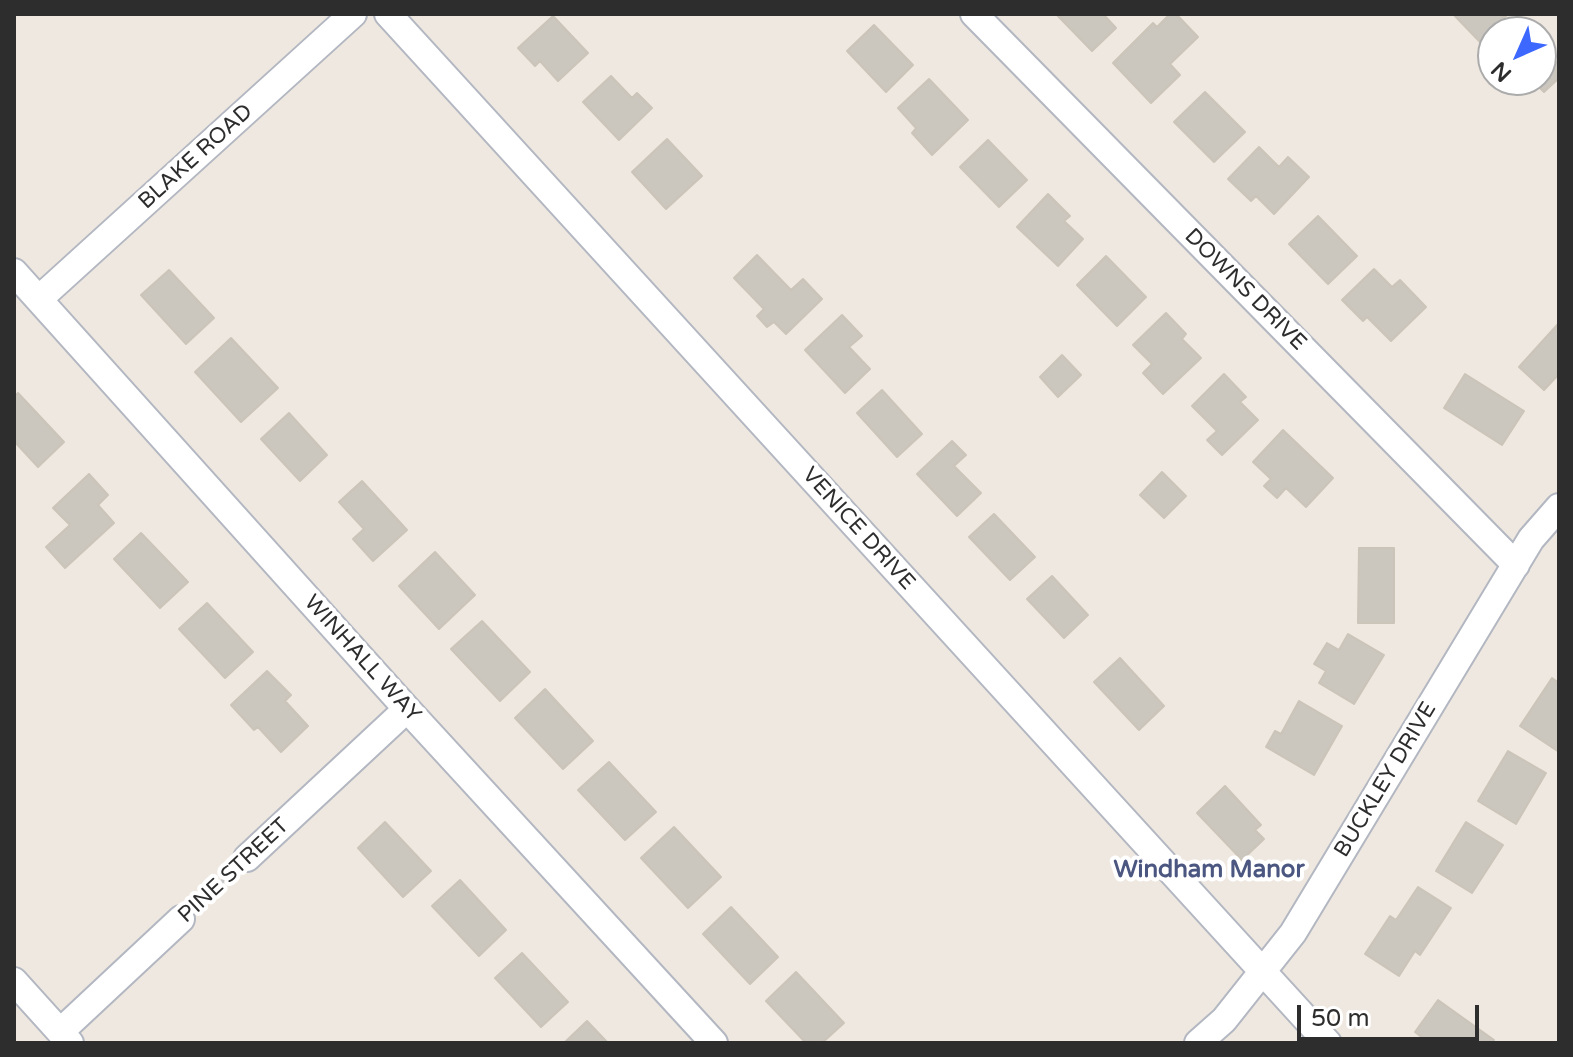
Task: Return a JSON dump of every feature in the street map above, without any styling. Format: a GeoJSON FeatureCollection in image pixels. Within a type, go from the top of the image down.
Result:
{"type":"FeatureCollection","features":[{"type":"Feature","properties":{"kind":"street","name":"BLAKE ROAD"},"geometry":{"type":"LineString","coordinates":[[39,299],[353,14]]}},
{"type":"Feature","properties":{"kind":"street","name":"VENICE DRIVE"},"geometry":{"type":"LineString","coordinates":[[388,14],[1328,1043]]}},
{"type":"Feature","properties":{"kind":"street","name":"DOWNS DRIVE"},"geometry":{"type":"LineString","coordinates":[[974,14],[1516,565]]}},
{"type":"Feature","properties":{"kind":"street","name":"WINHALL WAY"},"geometry":{"type":"LineString","coordinates":[[14,272],[407,709],[714,1043]]}},
{"type":"Feature","properties":{"kind":"street","name":"BUCKLEY DRIVE"},"geometry":{"type":"LineString","coordinates":[[1198,1043],[1224,1020],[1293,933],[1531,539],[1559,507]]}},
{"type":"Feature","properties":{"kind":"street","name":"PINE STREET"},"geometry":{"type":"LineString","coordinates":[[247,858],[407,709]]}},
{"type":"Feature","properties":{"kind":"street","name":"PINE STREET"},"geometry":{"type":"LineString","coordinates":[[65,1038],[181,919]]}},
{"type":"Feature","properties":{"kind":"street"},"geometry":{"type":"LineString","coordinates":[[14,981],[65,1038]]}},
{"type":"Feature","properties":{"kind":"path","name":"PINE STREET"},"geometry":{"type":"LineString","coordinates":[[181,919],[247,858]]}},
{"type":"Feature","properties":{"kind":"building"},"geometry":{"type":"Polygon","coordinates":[[[1056,14],[1103,14],[1116,28],[1092,51],[1056,14]]]}},
{"type":"Feature","properties":{"kind":"building"},"geometry":{"type":"Polygon","coordinates":[[[1170,14],[1176,14],[1198,37],[1170,64],[1180,75],[1151,103],[1113,63],[1153,23],[1157,27],[1170,14]]]}},
{"type":"Feature","properties":{"kind":"building"},"geometry":{"type":"Polygon","coordinates":[[[1453,14],[1507,15],[1477,16],[1477,39],[1453,14]]]}},
{"type":"Feature","properties":{"kind":"building"},"geometry":{"type":"Polygon","coordinates":[[[553,16],[588,53],[558,81],[540,61],[535,66],[518,48],[553,16]]]}},
{"type":"Feature","properties":{"kind":"building"},"geometry":{"type":"Polygon","coordinates":[[[874,25],[913,65],[886,92],[847,51],[874,25]]]}},
{"type":"Feature","properties":{"kind":"building"},"geometry":{"type":"Polygon","coordinates":[[[611,76],[632,98],[637,93],[652,108],[619,140],[583,102],[611,76]]]}},
{"type":"Feature","properties":{"kind":"building"},"geometry":{"type":"Polygon","coordinates":[[[929,79],[968,120],[932,155],[912,133],[916,128],[898,108],[929,79]]]}},
{"type":"Feature","properties":{"kind":"building"},"geometry":{"type":"Polygon","coordinates":[[[1205,92],[1245,132],[1214,162],[1174,122],[1205,92]]]}},
{"type":"Feature","properties":{"kind":"building"},"geometry":{"type":"Polygon","coordinates":[[[667,139],[702,176],[666,209],[632,172],[667,139]]]}},
{"type":"Feature","properties":{"kind":"building"},"geometry":{"type":"Polygon","coordinates":[[[988,140],[1027,180],[999,207],[960,167],[988,140]]]}},
{"type":"Feature","properties":{"kind":"building"},"geometry":{"type":"Polygon","coordinates":[[[1259,147],[1279,167],[1288,157],[1309,177],[1274,214],[1256,196],[1251,201],[1228,179],[1259,147]]]}},
{"type":"Feature","properties":{"kind":"building"},"geometry":{"type":"Polygon","coordinates":[[[1048,194],[1070,216],[1064,221],[1083,239],[1058,266],[1017,227],[1048,194]]]}},
{"type":"Feature","properties":{"kind":"building"},"geometry":{"type":"Polygon","coordinates":[[[1318,216],[1357,256],[1328,284],[1289,244],[1318,216]]]}},
{"type":"Feature","properties":{"kind":"building"},"geometry":{"type":"Polygon","coordinates":[[[757,255],[791,290],[803,279],[822,299],[786,334],[774,322],[767,327],[757,316],[764,309],[734,278],[757,255]]]}},
{"type":"Feature","properties":{"kind":"building"},"geometry":{"type":"Polygon","coordinates":[[[1106,256],[1146,297],[1117,326],[1077,285],[1106,256]]]}},
{"type":"Feature","properties":{"kind":"building"},"geometry":{"type":"Polygon","coordinates":[[[1374,269],[1392,287],[1400,280],[1426,307],[1391,341],[1367,317],[1363,321],[1342,300],[1374,269]]]}},
{"type":"Feature","properties":{"kind":"building"},"geometry":{"type":"Polygon","coordinates":[[[169,270],[214,318],[186,344],[141,295],[169,270]]]}},
{"type":"Feature","properties":{"kind":"building"},"geometry":{"type":"Polygon","coordinates":[[[1166,313],[1186,334],[1182,339],[1201,358],[1163,394],[1143,373],[1152,364],[1133,345],[1166,313]]]}},
{"type":"Feature","properties":{"kind":"building"},"geometry":{"type":"Polygon","coordinates":[[[842,315],[862,336],[849,347],[870,369],[845,393],[805,350],[842,315]]]}},
{"type":"Feature","properties":{"kind":"building"},"geometry":{"type":"Polygon","coordinates":[[[1558,324],[1559,374],[1544,390],[1519,367],[1558,324]]]}},
{"type":"Feature","properties":{"kind":"building"},"geometry":{"type":"Polygon","coordinates":[[[231,338],[278,388],[241,422],[195,372],[231,338]]]}},
{"type":"Feature","properties":{"kind":"building"},"geometry":{"type":"Polygon","coordinates":[[[1062,355],[1081,375],[1058,397],[1040,377],[1062,355]]]}},
{"type":"Feature","properties":{"kind":"building"},"geometry":{"type":"Polygon","coordinates":[[[1224,374],[1246,397],[1240,402],[1258,420],[1222,455],[1207,440],[1217,431],[1192,406],[1224,374]]]}},
{"type":"Feature","properties":{"kind":"building"},"geometry":{"type":"Polygon","coordinates":[[[1465,374],[1524,411],[1502,445],[1444,408],[1465,374]]]}},
{"type":"Feature","properties":{"kind":"building"},"geometry":{"type":"Polygon","coordinates":[[[882,390],[922,434],[897,457],[857,413],[882,390]]]}},
{"type":"Feature","properties":{"kind":"building"},"geometry":{"type":"Polygon","coordinates":[[[18,393],[64,442],[38,467],[14,441],[14,397],[18,393]]]}},
{"type":"Feature","properties":{"kind":"building"},"geometry":{"type":"Polygon","coordinates":[[[289,413],[327,455],[300,481],[261,439],[289,413]]]}},
{"type":"Feature","properties":{"kind":"building"},"geometry":{"type":"Polygon","coordinates":[[[1283,430],[1333,478],[1306,507],[1286,488],[1277,498],[1264,486],[1271,479],[1253,462],[1283,430]]]}},
{"type":"Feature","properties":{"kind":"building"},"geometry":{"type":"Polygon","coordinates":[[[952,441],[966,455],[954,466],[981,493],[957,516],[917,474],[952,441]]]}},
{"type":"Feature","properties":{"kind":"building"},"geometry":{"type":"Polygon","coordinates":[[[1162,472],[1186,496],[1164,518],[1140,495],[1162,472]]]}},
{"type":"Feature","properties":{"kind":"building"},"geometry":{"type":"Polygon","coordinates":[[[89,474],[108,495],[98,505],[114,523],[65,568],[46,547],[70,525],[53,508],[89,474]]]}},
{"type":"Feature","properties":{"kind":"building"},"geometry":{"type":"Polygon","coordinates":[[[362,481],[407,530],[373,561],[353,539],[364,529],[339,502],[362,481]]]}},
{"type":"Feature","properties":{"kind":"building"},"geometry":{"type":"Polygon","coordinates":[[[994,514],[1035,557],[1010,580],[969,537],[994,514]]]}},
{"type":"Feature","properties":{"kind":"building"},"geometry":{"type":"Polygon","coordinates":[[[141,533],[188,582],[160,608],[114,559],[141,533]]]}},
{"type":"Feature","properties":{"kind":"building"},"geometry":{"type":"Polygon","coordinates":[[[1359,548],[1394,548],[1394,623],[1358,623],[1359,548]]]}},
{"type":"Feature","properties":{"kind":"building"},"geometry":{"type":"Polygon","coordinates":[[[435,552],[475,595],[439,629],[399,586],[435,552]]]}},
{"type":"Feature","properties":{"kind":"building"},"geometry":{"type":"Polygon","coordinates":[[[1052,576],[1088,615],[1064,638],[1027,599],[1052,576]]]}},
{"type":"Feature","properties":{"kind":"building"},"geometry":{"type":"Polygon","coordinates":[[[207,603],[253,652],[225,678],[179,629],[207,603]]]}},
{"type":"Feature","properties":{"kind":"building"},"geometry":{"type":"Polygon","coordinates":[[[482,621],[530,672],[500,701],[451,649],[482,621]]]}},
{"type":"Feature","properties":{"kind":"building"},"geometry":{"type":"Polygon","coordinates":[[[1348,634],[1384,655],[1354,704],[1319,683],[1326,671],[1314,664],[1327,643],[1339,650],[1348,634]]]}},
{"type":"Feature","properties":{"kind":"building"},"geometry":{"type":"Polygon","coordinates":[[[1120,658],[1164,706],[1139,730],[1094,682],[1120,658]]]}},
{"type":"Feature","properties":{"kind":"building"},"geometry":{"type":"Polygon","coordinates":[[[267,671],[291,695],[285,701],[308,726],[281,752],[258,727],[254,730],[231,705],[267,671]]]}},
{"type":"Feature","properties":{"kind":"building"},"geometry":{"type":"Polygon","coordinates":[[[1552,678],[1559,683],[1559,752],[1520,726],[1552,678]]]}},
{"type":"Feature","properties":{"kind":"building"},"geometry":{"type":"Polygon","coordinates":[[[545,689],[593,741],[563,769],[515,718],[545,689]]]}},
{"type":"Feature","properties":{"kind":"building"},"geometry":{"type":"Polygon","coordinates":[[[1299,701],[1342,726],[1314,775],[1266,747],[1275,731],[1281,734],[1299,701]]]}},
{"type":"Feature","properties":{"kind":"building"},"geometry":{"type":"Polygon","coordinates":[[[1508,751],[1546,773],[1516,824],[1478,801],[1508,751]]]}},
{"type":"Feature","properties":{"kind":"building"},"geometry":{"type":"Polygon","coordinates":[[[609,762],[656,812],[625,840],[578,790],[609,762]]]}},
{"type":"Feature","properties":{"kind":"building"},"geometry":{"type":"Polygon","coordinates":[[[1225,786],[1261,825],[1255,830],[1264,839],[1242,860],[1197,813],[1225,786]]]}},
{"type":"Feature","properties":{"kind":"building"},"geometry":{"type":"Polygon","coordinates":[[[385,822],[431,871],[403,897],[358,848],[385,822]]]}},
{"type":"Feature","properties":{"kind":"building"},"geometry":{"type":"Polygon","coordinates":[[[1466,822],[1503,845],[1472,893],[1436,871],[1466,822]]]}},
{"type":"Feature","properties":{"kind":"building"},"geometry":{"type":"Polygon","coordinates":[[[674,827],[721,877],[688,908],[641,858],[674,827]]]}},
{"type":"Feature","properties":{"kind":"building"},"geometry":{"type":"Polygon","coordinates":[[[460,880],[506,930],[479,956],[432,906],[460,880]]]}},
{"type":"Feature","properties":{"kind":"building"},"geometry":{"type":"Polygon","coordinates":[[[1418,887],[1451,908],[1420,955],[1415,951],[1399,976],[1365,954],[1390,916],[1396,920],[1418,887]]]}},
{"type":"Feature","properties":{"kind":"building"},"geometry":{"type":"Polygon","coordinates":[[[731,907],[778,957],[750,984],[703,934],[731,907]]]}},
{"type":"Feature","properties":{"kind":"building"},"geometry":{"type":"Polygon","coordinates":[[[522,953],[568,1002],[541,1027],[495,978],[522,953]]]}},
{"type":"Feature","properties":{"kind":"building"},"geometry":{"type":"Polygon","coordinates":[[[796,972],[844,1023],[822,1043],[806,1043],[766,1001],[796,972]]]}},
{"type":"Feature","properties":{"kind":"building"},"geometry":{"type":"Polygon","coordinates":[[[1438,1000],[1494,1040],[1492,1043],[1429,1043],[1415,1032],[1438,1000]]]}},
{"type":"Feature","properties":{"kind":"building"},"geometry":{"type":"Polygon","coordinates":[[[587,1021],[608,1043],[564,1043],[587,1021]]]}},
{"type":"Feature","properties":{"kind":"district","name":"Windham Manor"},"geometry":{"type":"Point","coordinates":[1209,871]}}]}
